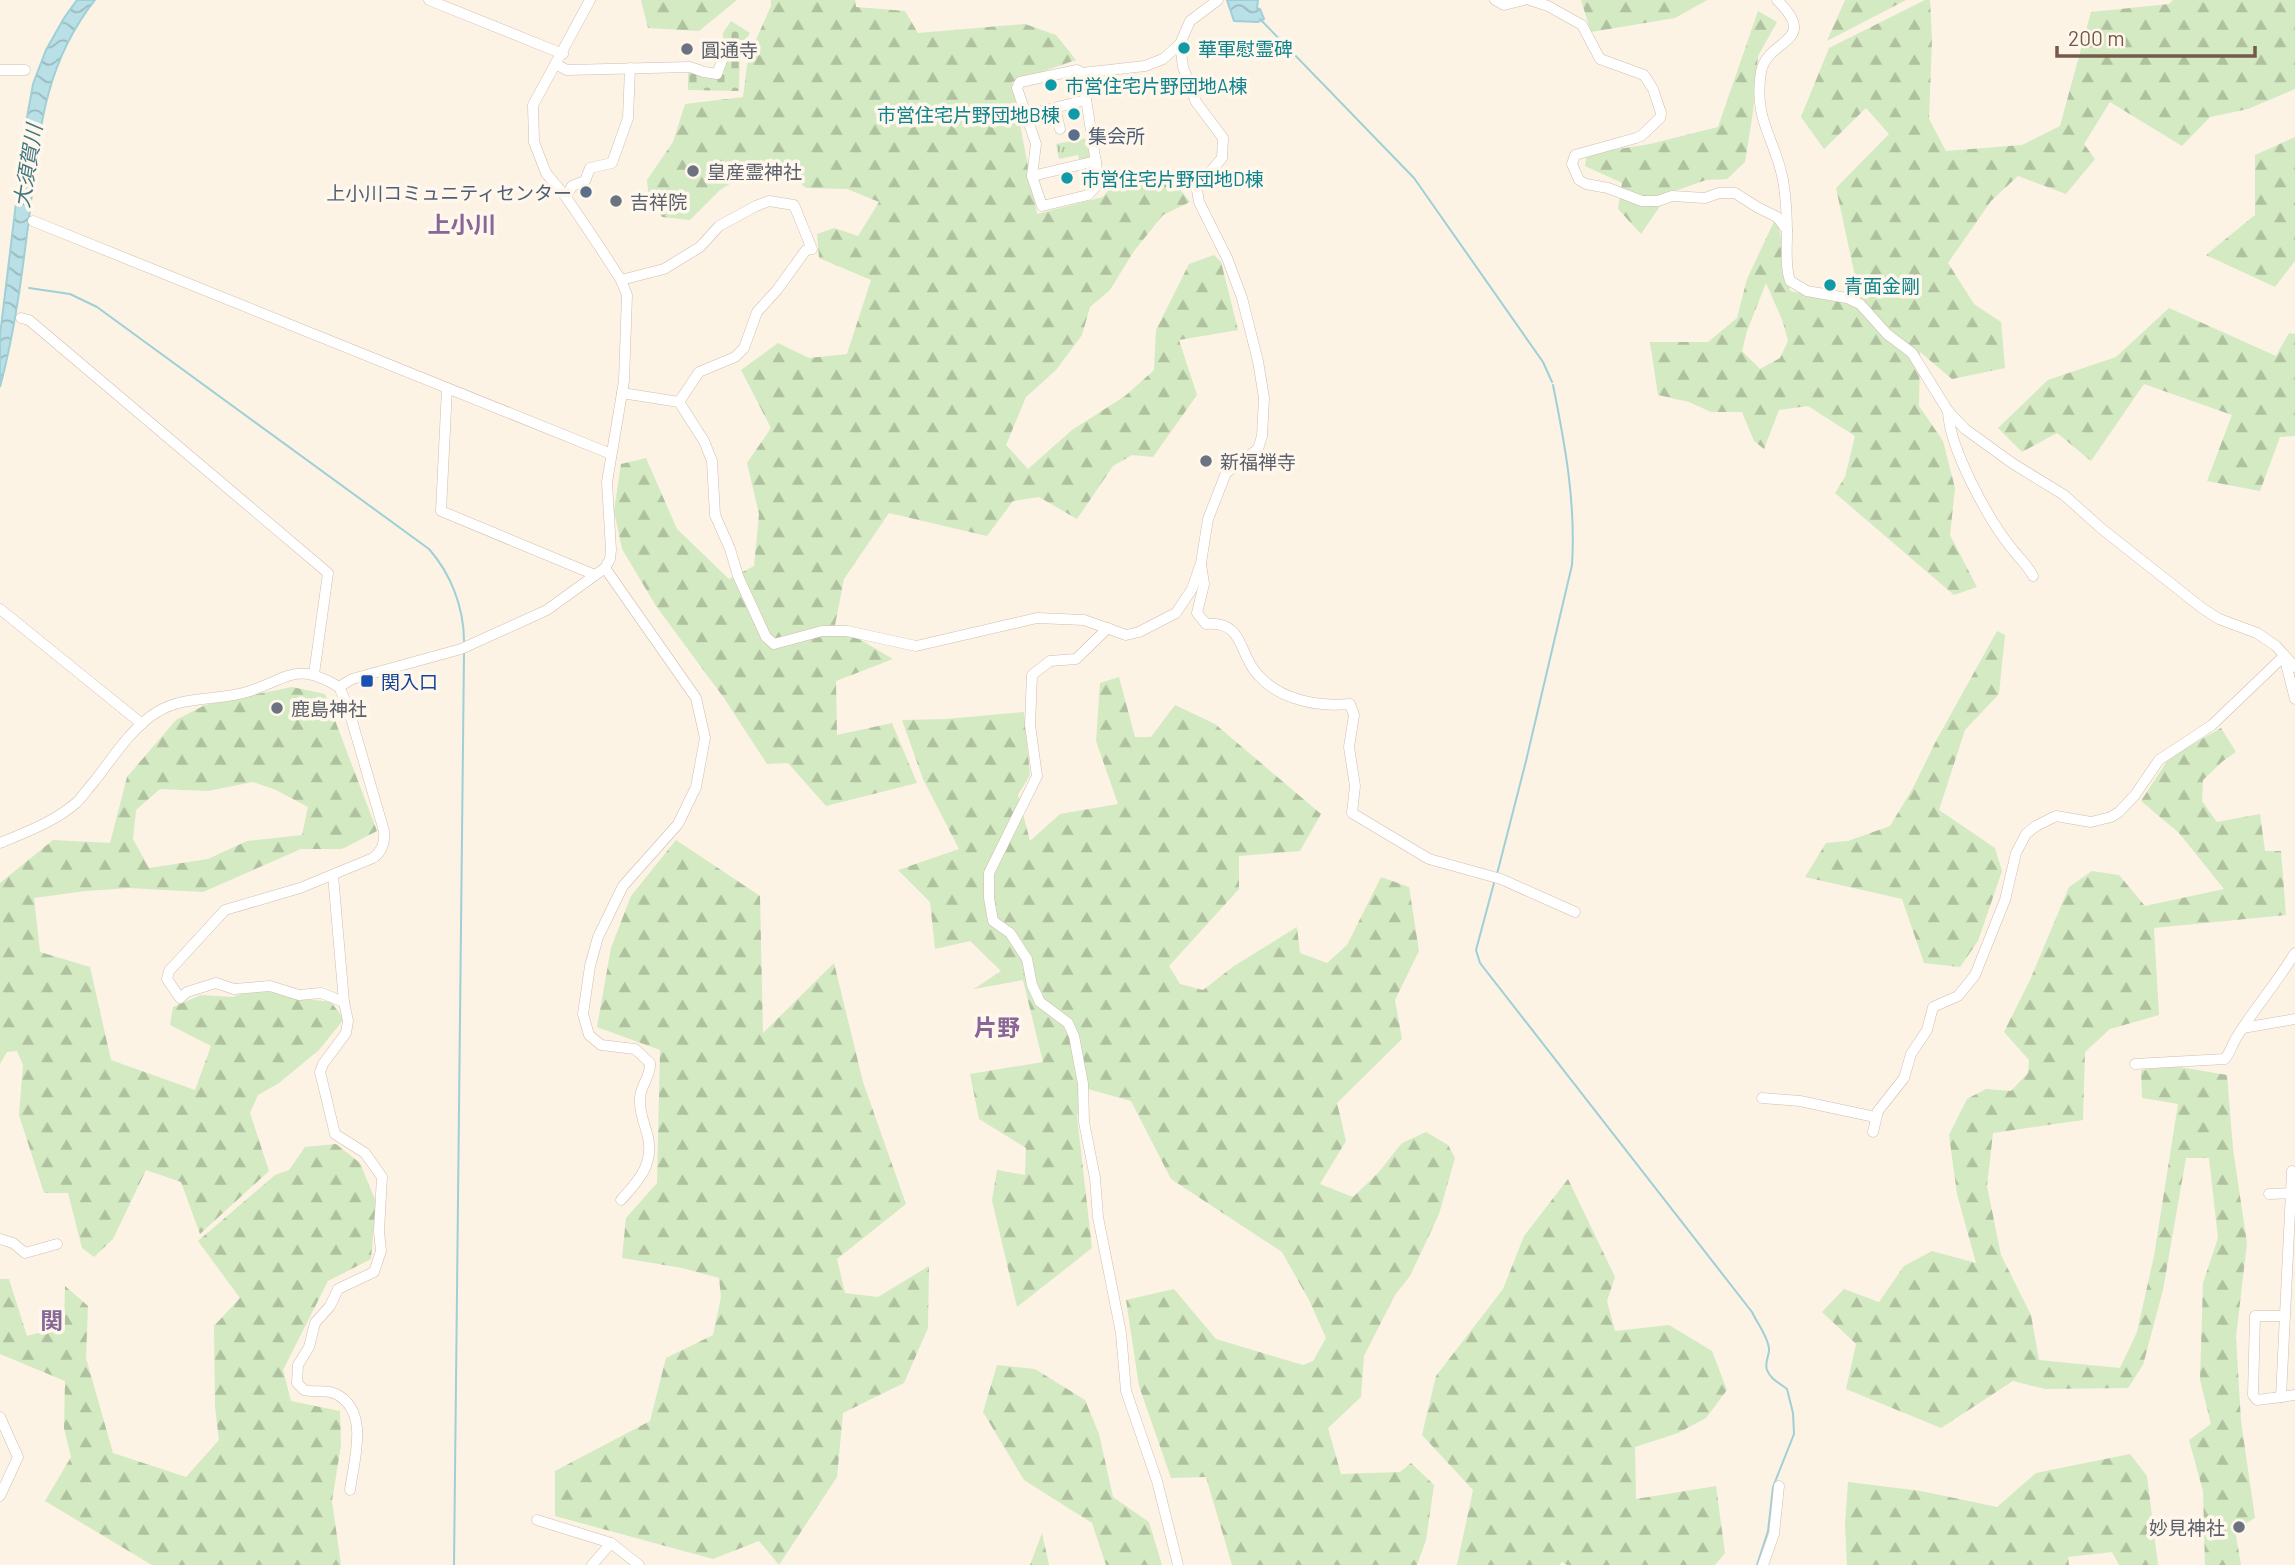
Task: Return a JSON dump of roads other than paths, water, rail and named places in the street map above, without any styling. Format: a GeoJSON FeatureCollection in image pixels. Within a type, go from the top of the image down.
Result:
{"type":"FeatureCollection","features":[{"type":"Feature","properties":{"kind":"street"},"geometry":{"type":"LineString","coordinates":[[429,0],[563,54]]}},
{"type":"Feature","properties":{"kind":"street"},"geometry":{"type":"LineString","coordinates":[[340,687],[352,679],[461,649],[547,610],[605,568],[611,550],[607,496],[622,393],[627,295],[621,280],[566,197],[546,173],[534,142],[532,121],[533,105],[590,0]]}},
{"type":"Feature","properties":{"kind":"street"},"geometry":{"type":"LineString","coordinates":[[1082,73],[1098,183],[1088,195],[1042,206],[1032,176],[1036,144],[1017,88],[1020,82],[1077,70],[1082,73],[1145,66],[1163,59],[1180,44],[1190,21],[1218,0]]}},
{"type":"Feature","properties":{"kind":"street"},"geometry":{"type":"LineString","coordinates":[[1495,0],[1504,5],[1524,0]]}},
{"type":"Feature","properties":{"kind":"street"},"geometry":{"type":"LineString","coordinates":[[1530,0],[1548,6],[1582,25],[1600,59],[1644,75],[1653,89],[1661,113],[1660,118],[1641,136],[1575,155],[1572,164],[1579,180],[1642,201],[1658,201],[1672,196],[1706,198],[1719,193],[1735,193],[1777,217],[1787,230]]}},
{"type":"Feature","properties":{"kind":"street"},"geometry":{"type":"LineString","coordinates":[[1777,0],[1791,16],[1794,29],[1792,35],[1763,65],[1758,105],[1783,179],[1787,230],[1786,262],[1790,281],[1807,291],[1847,298],[1860,304],[1886,334],[1912,353],[1948,411],[1965,429],[2064,495],[2102,529],[2202,608],[2219,620],[2257,633],[2276,646],[2295,667]]}},
{"type":"Feature","properties":{"kind":"street"},"geometry":{"type":"LineString","coordinates":[[622,393],[679,402],[704,441],[712,461],[715,514],[738,576],[766,637],[774,644],[822,631],[848,631],[916,646],[1037,618],[1084,620],[1126,635],[1139,632],[1176,613],[1192,589],[1201,564],[1208,519],[1226,473],[1258,449],[1262,436],[1264,398],[1242,298],[1227,258],[1199,202],[1197,190],[1222,158],[1223,138],[1196,102],[1185,74],[1180,44]]}},
{"type":"Feature","properties":{"kind":"street"},"geometry":{"type":"LineString","coordinates":[[557,65],[567,70],[690,67],[717,74],[726,50]]}},
{"type":"Feature","properties":{"kind":"street"},"geometry":{"type":"LineString","coordinates":[[566,197],[572,186],[585,181],[590,169],[612,163],[628,118],[630,68]]}},
{"type":"Feature","properties":{"kind":"street"},"geometry":{"type":"LineString","coordinates":[[0,70],[25,71]]}},
{"type":"Feature","properties":{"kind":"street"},"geometry":{"type":"LineString","coordinates":[[1025,115],[1086,100]]}},
{"type":"Feature","properties":{"kind":"street"},"geometry":{"type":"LineString","coordinates":[[1055,108],[1060,129]]}},
{"type":"Feature","properties":{"kind":"street"},"geometry":{"type":"LineString","coordinates":[[1032,176],[1096,161]]}},
{"type":"Feature","properties":{"kind":"street"},"geometry":{"type":"LineString","coordinates":[[621,280],[664,269],[700,247],[719,226],[756,206],[769,201],[794,205],[812,249],[806,250],[778,290],[757,312],[744,348],[734,357],[699,372],[679,402]]}},
{"type":"Feature","properties":{"kind":"street"},"geometry":{"type":"LineString","coordinates":[[33,221],[611,454]]}},
{"type":"Feature","properties":{"kind":"street"},"geometry":{"type":"LineString","coordinates":[[21,318],[29,320],[328,573],[314,674]]}},
{"type":"Feature","properties":{"kind":"street"},"geometry":{"type":"LineString","coordinates":[[447,388],[440,511],[594,575]]}},
{"type":"Feature","properties":{"kind":"street"},"geometry":{"type":"LineString","coordinates":[[1948,411],[1949,425],[1966,473],[2012,550],[2033,576]]}},
{"type":"Feature","properties":{"kind":"street"},"geometry":{"type":"LineString","coordinates":[[1201,564],[1204,584],[1197,613],[1206,624],[1230,626],[1239,638],[1244,656],[1258,675],[1272,687],[1310,703],[1350,704],[1354,715],[1349,747],[1355,786],[1352,813],[1429,859],[1501,879],[1575,912]]}},
{"type":"Feature","properties":{"kind":"street"},"geometry":{"type":"LineString","coordinates":[[605,568],[696,698],[705,738],[696,787],[678,824],[623,886],[598,937],[590,966],[583,1014],[589,1035],[601,1045],[635,1049],[650,1063],[650,1071],[640,1096],[648,1139],[648,1160],[643,1177],[621,1200]]}},
{"type":"Feature","properties":{"kind":"street"},"geometry":{"type":"LineString","coordinates":[[0,609],[142,724]]}},
{"type":"Feature","properties":{"kind":"street"},"geometry":{"type":"LineString","coordinates":[[1108,628],[1076,659],[1050,661],[1032,675],[1030,724],[1037,776],[989,873],[988,887],[991,916],[1010,933],[1027,959],[1037,997],[1043,1006],[1068,1023],[1074,1036],[1083,1084],[1084,1122],[1095,1178],[1098,1217],[1121,1333],[1126,1391],[1157,1481],[1178,1565]]}},
{"type":"Feature","properties":{"kind":"street"},"geometry":{"type":"LineString","coordinates":[[2284,656],[2295,699]]}},
{"type":"Feature","properties":{"kind":"street"},"geometry":{"type":"LineString","coordinates":[[1873,1132],[1875,1117],[1904,1078],[1911,1054],[1927,1030],[1933,1007],[1958,996],[1975,975],[2005,900],[2017,853],[2026,834],[2056,816],[2091,822],[2110,817],[2119,811],[2135,795],[2159,760],[2212,725],[2284,656]]}},
{"type":"Feature","properties":{"kind":"street"},"geometry":{"type":"LineString","coordinates":[[0,843],[41,825],[76,803],[142,724],[169,705],[233,695],[289,674],[314,674],[340,687],[365,763],[385,839],[377,855],[333,875],[300,888],[225,910],[173,964],[167,979],[180,998],[187,992],[216,983],[234,989],[270,986],[299,995],[321,993],[344,1002]]}},
{"type":"Feature","properties":{"kind":"street"},"geometry":{"type":"LineString","coordinates":[[333,875],[348,1021],[346,1033],[321,1068],[321,1080],[335,1134],[365,1153],[382,1177],[379,1231],[381,1251],[374,1272],[338,1289],[330,1306],[312,1329],[309,1347],[298,1365],[296,1378],[304,1390],[337,1394],[355,1413],[358,1427],[350,1490]]}},
{"type":"Feature","properties":{"kind":"street"},"geometry":{"type":"LineString","coordinates":[[2135,1064],[2225,1059],[2295,953]]}},
{"type":"Feature","properties":{"kind":"street"},"geometry":{"type":"LineString","coordinates":[[2243,1028],[2295,1019]]}},
{"type":"Feature","properties":{"kind":"street"},"geometry":{"type":"LineString","coordinates":[[1762,1098],[1800,1101],[1875,1117]]}},
{"type":"Feature","properties":{"kind":"street"},"geometry":{"type":"LineString","coordinates":[[2281,1397],[2284,1316],[2291,1276],[2292,1171]]}},
{"type":"Feature","properties":{"kind":"street"},"geometry":{"type":"LineString","coordinates":[[2269,1194],[2293,1193]]}},
{"type":"Feature","properties":{"kind":"street"},"geometry":{"type":"LineString","coordinates":[[0,1239],[13,1243],[25,1253],[57,1244]]}},
{"type":"Feature","properties":{"kind":"street"},"geometry":{"type":"LineString","coordinates":[[2284,1316],[2255,1316],[2253,1395],[2257,1400],[2295,1395]]}},
{"type":"Feature","properties":{"kind":"street"},"geometry":{"type":"LineString","coordinates":[[0,1417],[18,1457],[0,1496]]}},
{"type":"Feature","properties":{"kind":"street"},"geometry":{"type":"LineString","coordinates":[[1763,1565],[1774,1534],[1779,1486]]}},
{"type":"Feature","properties":{"kind":"street"},"geometry":{"type":"LineString","coordinates":[[537,1520],[611,1543],[639,1565]]}},
{"type":"Feature","properties":{"kind":"street"},"geometry":{"type":"LineString","coordinates":[[593,1565],[611,1543]]}},
{"type":"Feature","properties":{"kind":"water","name":"大須賀川"},"geometry":{"type":"Polygon","coordinates":[[[77,0],[95,0],[77,25],[64,51],[46,104],[36,159],[18,303],[0,387],[0,335],[33,84],[46,50],[77,0]]]}},
{"type":"Feature","properties":{"kind":"water"},"geometry":{"type":"Polygon","coordinates":[[[1227,0],[1258,0],[1257,8],[1264,19],[1258,22],[1234,21],[1227,0]]]}},
{"type":"Feature","properties":{"kind":"waterway"},"geometry":{"type":"LineString","coordinates":[[1260,19],[1414,178],[1543,362],[1552,382]]}},
{"type":"Feature","properties":{"kind":"waterway"},"geometry":{"type":"LineString","coordinates":[[29,288],[70,294],[97,307],[429,549],[444,569],[455,592],[462,616],[464,641]]}},
{"type":"Feature","properties":{"kind":"waterway"},"geometry":{"type":"LineString","coordinates":[[1497,874],[1572,565],[1571,497],[1553,385]]}},
{"type":"Feature","properties":{"kind":"waterway"},"geometry":{"type":"LineString","coordinates":[[454,1565],[464,653]]}},
{"type":"Feature","properties":{"kind":"waterway"},"geometry":{"type":"LineString","coordinates":[[1494,883],[1476,950],[1480,963],[1752,1312],[1768,1343],[1767,1370],[1773,1379],[1787,1389],[1793,1413],[1794,1434],[1773,1487],[1768,1531],[1757,1565]]}},
{"type":"Feature","properties":{"kind":"place","name":"華軍慰霊碑"},"geometry":{"type":"Point","coordinates":[1184,48]}},
{"type":"Feature","properties":{"kind":"place","name":"圓通寺"},"geometry":{"type":"Point","coordinates":[687,49]}},
{"type":"Feature","properties":{"kind":"place","name":"市営住宅片野団地A棟"},"geometry":{"type":"Point","coordinates":[1051,85]}},
{"type":"Feature","properties":{"kind":"place","name":"市営住宅片野団地B棟"},"geometry":{"type":"Point","coordinates":[1074,114]}},
{"type":"Feature","properties":{"kind":"place","name":"集会所"},"geometry":{"type":"Point","coordinates":[1074,135]}},
{"type":"Feature","properties":{"kind":"place","name":"皇産霊神社"},"geometry":{"type":"Point","coordinates":[693,171]}},
{"type":"Feature","properties":{"kind":"place","name":"市営住宅片野団地D棟"},"geometry":{"type":"Point","coordinates":[1067,178]}},
{"type":"Feature","properties":{"kind":"place","name":"上小川コミュニティセンター"},"geometry":{"type":"Point","coordinates":[586,192]}},
{"type":"Feature","properties":{"kind":"place","name":"吉祥院"},"geometry":{"type":"Point","coordinates":[616,201]}},
{"type":"Feature","properties":{"kind":"place","name":"青面金剛"},"geometry":{"type":"Point","coordinates":[1830,285]}},
{"type":"Feature","properties":{"kind":"place","name":"新福禅寺"},"geometry":{"type":"Point","coordinates":[1206,461]}},
{"type":"Feature","properties":{"kind":"place","name":"関入口"},"geometry":{"type":"Point","coordinates":[367,681]}},
{"type":"Feature","properties":{"kind":"place","name":"鹿島神社"},"geometry":{"type":"Point","coordinates":[277,708]}},
{"type":"Feature","properties":{"kind":"place","name":"妙見神社"},"geometry":{"type":"Point","coordinates":[2239,1527]}},
{"type":"Feature","properties":{"kind":"district","name":"上小川"},"geometry":{"type":"Point","coordinates":[462,224]}},
{"type":"Feature","properties":{"kind":"district","name":"片野"},"geometry":{"type":"Point","coordinates":[997,1027]}},
{"type":"Feature","properties":{"kind":"district","name":"関"},"geometry":{"type":"Point","coordinates":[52,1320]}}]}
